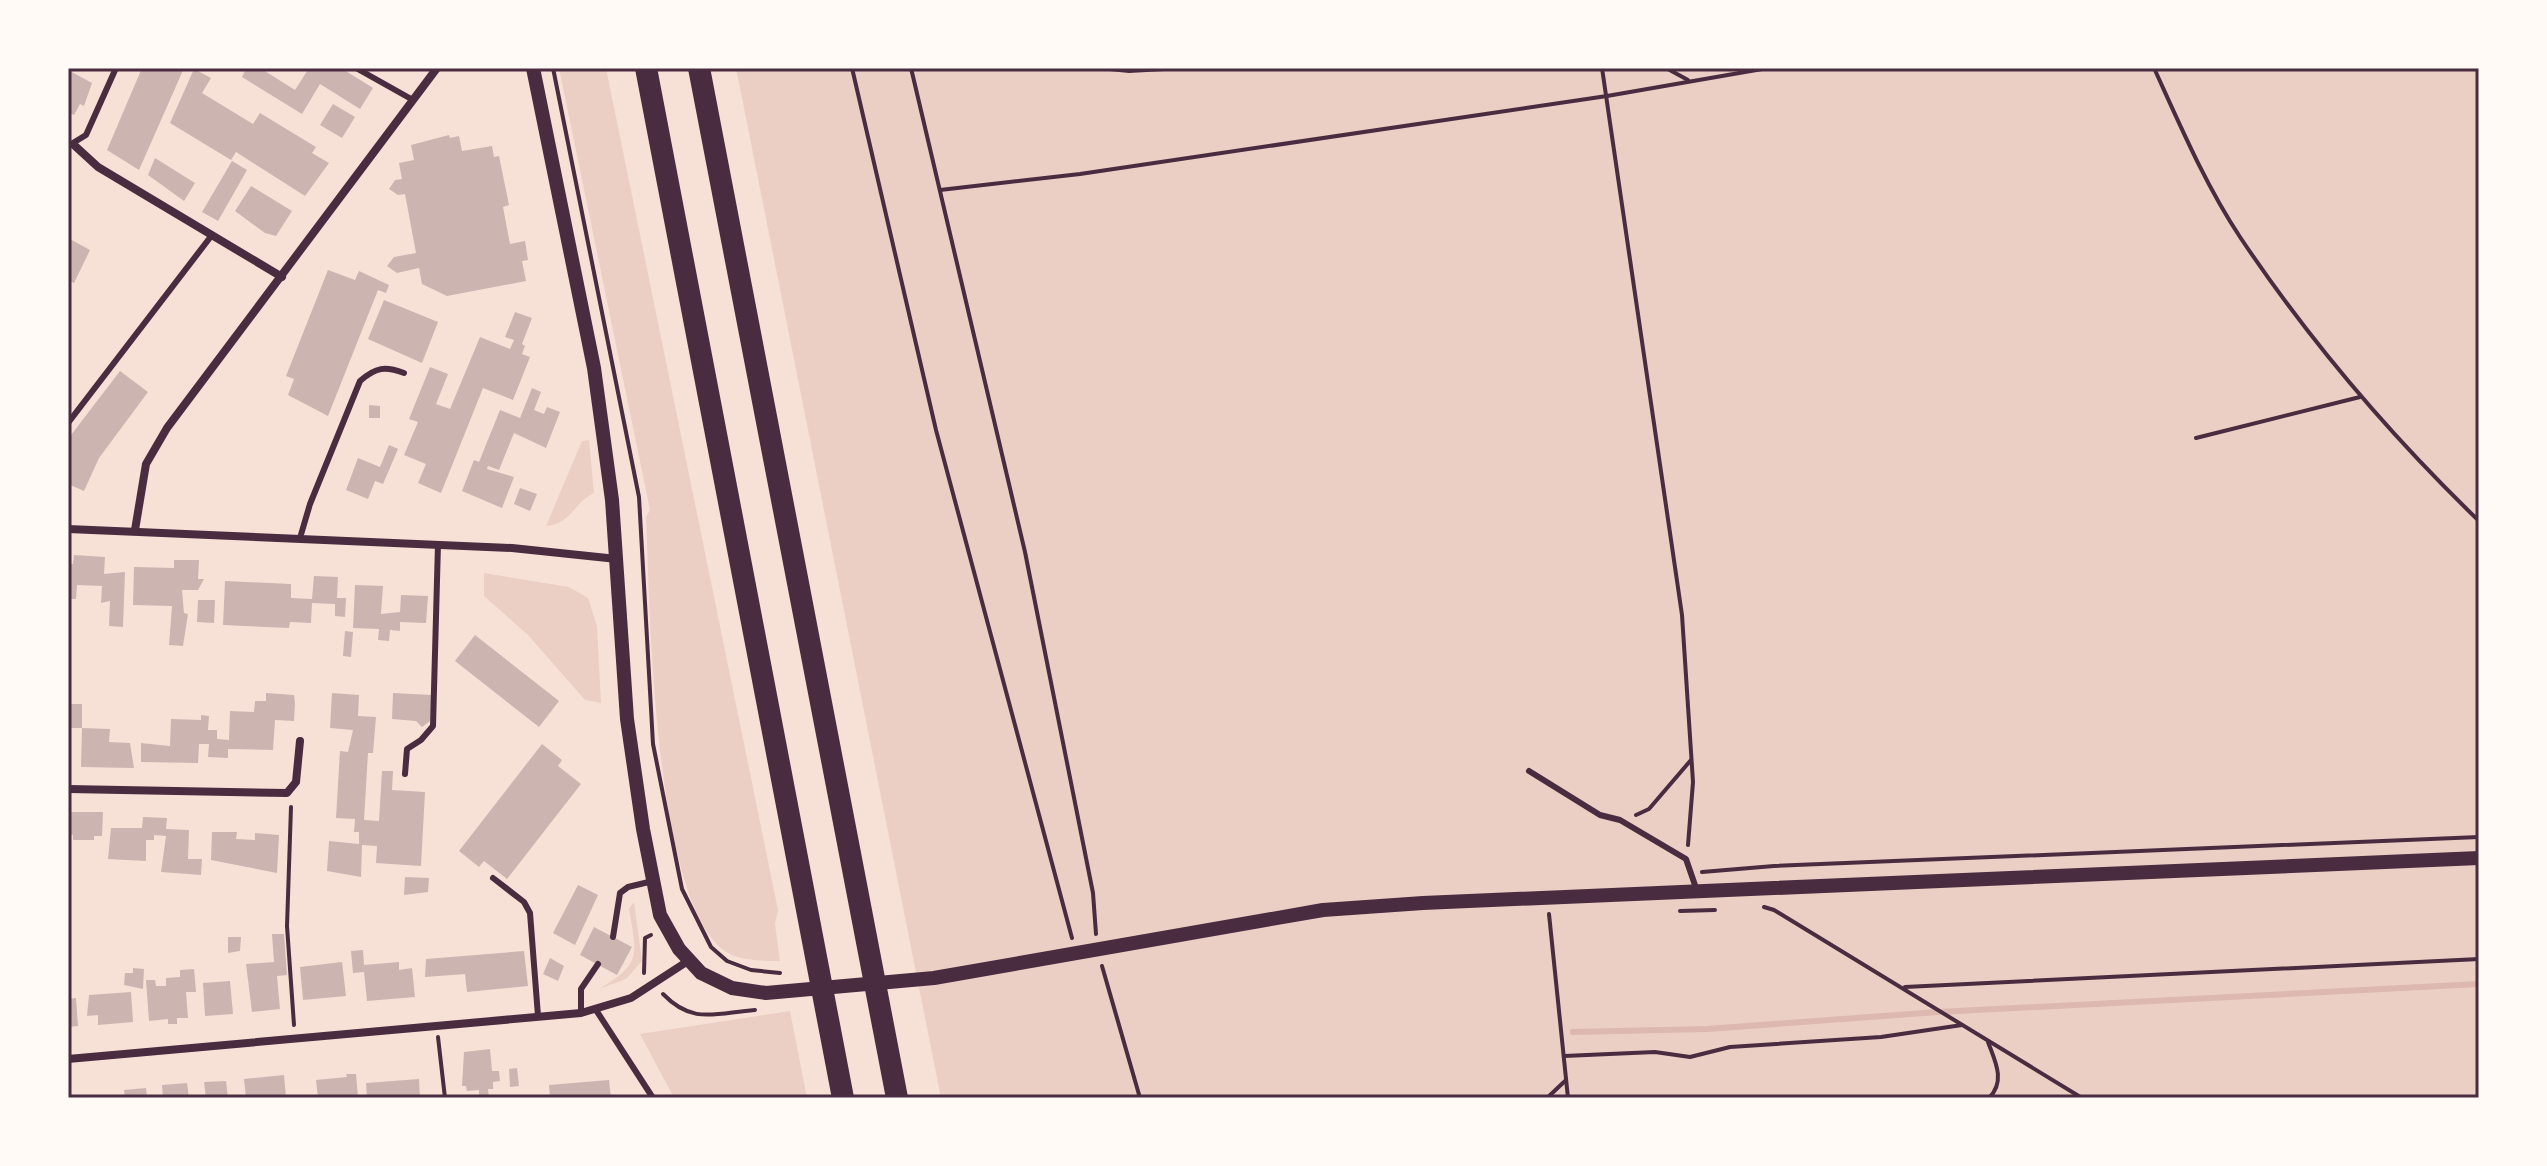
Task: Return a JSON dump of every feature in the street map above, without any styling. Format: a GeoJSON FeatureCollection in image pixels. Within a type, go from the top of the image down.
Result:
{"type":"FeatureCollection","features":[{"type":"Feature","properties":{"kind":"highway"},"geometry":{"type":"LineString","coordinates":[[646,68],[843,1098]]}},
{"type":"Feature","properties":{"kind":"highway"},"geometry":{"type":"LineString","coordinates":[[699,68],[897,1098]]}},
{"type":"Feature","properties":{"kind":"street"},"geometry":{"type":"LineString","coordinates":[[135,530],[146,464],[155,446],[437,68]]}},
{"type":"Feature","properties":{"kind":"street"},"geometry":{"type":"LineString","coordinates":[[533,68],[594,368],[617,559],[627,719],[653,881],[666,929],[688,961],[714,981],[732,988],[766,993],[934,978],[1100,957],[1323,910],[2479,858]]}},
{"type":"Feature","properties":{"kind":"street"},"geometry":{"type":"LineString","coordinates":[[71,145],[98,167],[282,277]]}},
{"type":"Feature","properties":{"kind":"street"},"geometry":{"type":"LineString","coordinates":[[68,529],[512,548],[617,559]]}},
{"type":"Feature","properties":{"kind":"street"},"geometry":{"type":"LineString","coordinates":[[68,789],[287,793],[296,782],[300,741]]}},
{"type":"Feature","properties":{"kind":"street"},"geometry":{"type":"LineString","coordinates":[[68,1059],[581,1013],[631,998],[688,961]]}},
{"type":"Feature","properties":{"kind":"lane"},"geometry":{"type":"LineString","coordinates":[[71,145],[86,135],[116,68]]}},
{"type":"Feature","properties":{"kind":"lane"},"geometry":{"type":"LineString","coordinates":[[356,68],[413,100]]}},
{"type":"Feature","properties":{"kind":"lane"},"geometry":{"type":"LineString","coordinates":[[68,423],[212,235]]}},
{"type":"Feature","properties":{"kind":"lane"},"geometry":{"type":"LineString","coordinates":[[300,538],[310,504],[360,381],[371,371],[386,367],[404,373]]}},
{"type":"Feature","properties":{"kind":"lane"},"geometry":{"type":"LineString","coordinates":[[405,774],[407,749],[421,740],[433,726],[438,544]]}},
{"type":"Feature","properties":{"kind":"lane"},"geometry":{"type":"LineString","coordinates":[[1529,771],[1600,815],[1623,821],[1686,859],[1697,891]]}},
{"type":"Feature","properties":{"kind":"lane"},"geometry":{"type":"LineString","coordinates":[[493,878],[524,902],[530,913],[538,1016]]}},
{"type":"Feature","properties":{"kind":"lane"},"geometry":{"type":"LineString","coordinates":[[613,937],[620,893],[628,887],[653,881]]}},
{"type":"Feature","properties":{"kind":"lane"},"geometry":{"type":"LineString","coordinates":[[581,1013],[581,989],[598,964]]}},
{"type":"Feature","properties":{"kind":"lane"},"geometry":{"type":"LineString","coordinates":[[596,1010],[653,1098]]}},
{"type":"Feature","properties":{"kind":"path"},"geometry":{"type":"LineString","coordinates":[[852,68],[936,430],[1072,938]]}},
{"type":"Feature","properties":{"kind":"path"},"geometry":{"type":"LineString","coordinates":[[911,68],[1025,552],[1093,893],[1100,957],[1140,1098]]}},
{"type":"Feature","properties":{"kind":"path"},"geometry":{"type":"LineString","coordinates":[[1100,68],[1129,71],[1181,68]]}},
{"type":"Feature","properties":{"kind":"path"},"geometry":{"type":"LineString","coordinates":[[1602,68],[1682,615],[1692,758],[1686,859]]}},
{"type":"Feature","properties":{"kind":"path"},"geometry":{"type":"LineString","coordinates":[[1666,68],[1690,81]]}},
{"type":"Feature","properties":{"kind":"path"},"geometry":{"type":"LineString","coordinates":[[940,190],[1080,174],[1607,96],[1768,68]]}},
{"type":"Feature","properties":{"kind":"path"},"geometry":{"type":"LineString","coordinates":[[2154,68],[2190,147],[2239,236],[2360,397],[2409,453],[2479,521]]}},
{"type":"Feature","properties":{"kind":"path"},"geometry":{"type":"LineString","coordinates":[[2196,438],[2360,397]]}},
{"type":"Feature","properties":{"kind":"path"},"geometry":{"type":"LineString","coordinates":[[1623,821],[1649,809],[1692,758]]}},
{"type":"Feature","properties":{"kind":"path"},"geometry":{"type":"LineString","coordinates":[[287,793],[293,815],[287,926],[295,1038]]}},
{"type":"Feature","properties":{"kind":"path"},"geometry":{"type":"LineString","coordinates":[[1692,873],[1774,866],[2479,837]]}},
{"type":"Feature","properties":{"kind":"path"},"geometry":{"type":"LineString","coordinates":[[1774,910],[2082,1098]]}},
{"type":"Feature","properties":{"kind":"path"},"geometry":{"type":"LineString","coordinates":[[1534,914],[1549,913],[1568,1098]]}},
{"type":"Feature","properties":{"kind":"path"},"geometry":{"type":"LineString","coordinates":[[694,916],[711,947],[727,961],[760,972],[786,973]]}},
{"type":"Feature","properties":{"kind":"path"},"geometry":{"type":"LineString","coordinates":[[666,929],[645,938],[646,955],[642,971],[684,1013],[757,1010]]}},
{"type":"Feature","properties":{"kind":"path"},"geometry":{"type":"LineString","coordinates":[[1100,957],[1116,962]]}},
{"type":"Feature","properties":{"kind":"path"},"geometry":{"type":"LineString","coordinates":[[1902,987],[2479,959]]}},
{"type":"Feature","properties":{"kind":"path"},"geometry":{"type":"LineString","coordinates":[[1564,1056],[1655,1052],[1690,1057],[1730,1047],[1881,1037],[1962,1025]]}},
{"type":"Feature","properties":{"kind":"path"},"geometry":{"type":"LineString","coordinates":[[438,1026],[445,1098]]}},
{"type":"Feature","properties":{"kind":"path"},"geometry":{"type":"LineString","coordinates":[[1987,1040],[1999,1070],[1995,1092],[1989,1098]]}},
{"type":"Feature","properties":{"kind":"path"},"geometry":{"type":"LineString","coordinates":[[1547,1098],[1565,1081]]}},
{"type":"Feature","properties":{"kind":"shaded area"},"geometry":{"type":"Polygon","coordinates":[[[559,68],[606,68],[778,910],[775,924],[780,961],[742,958],[722,949],[699,918],[682,870],[669,811],[654,678],[646,517],[650,510],[559,68]]]}},
{"type":"Feature","properties":{"kind":"shaded area"},"geometry":{"type":"Polygon","coordinates":[[[736,68],[2479,68],[2479,1098],[941,1098],[736,68]]]}},
{"type":"Feature","properties":{"kind":"shaded area"},"geometry":{"type":"Polygon","coordinates":[[[589,440],[594,493],[562,521],[546,526],[582,441],[589,440]]]}},
{"type":"Feature","properties":{"kind":"shaded area"},"geometry":{"type":"Polygon","coordinates":[[[484,573],[569,587],[588,598],[597,626],[601,703],[585,700],[528,635],[484,596],[484,573]]]}},
{"type":"Feature","properties":{"kind":"shaded area"},"geometry":{"type":"Polygon","coordinates":[[[634,902],[642,961],[626,979],[599,989],[623,972],[633,957],[634,937],[629,909],[634,902]]]}},
{"type":"Feature","properties":{"kind":"shaded area"},"geometry":{"type":"Polygon","coordinates":[[[790,1011],[807,1098],[674,1098],[640,1034],[790,1011]]]}},
{"type":"Feature","properties":{"kind":"building"},"geometry":{"type":"Polygon","coordinates":[[[142,68],[184,68],[139,170],[107,150],[142,68]]]}},
{"type":"Feature","properties":{"kind":"building"},"geometry":{"type":"Polygon","coordinates":[[[240,68],[260,68],[295,90],[309,68],[341,68],[373,88],[360,109],[320,84],[302,114],[242,77],[245,71],[240,68]]]}},
{"type":"Feature","properties":{"kind":"building"},"geometry":{"type":"Polygon","coordinates":[[[194,69],[211,78],[202,93],[253,124],[260,113],[316,147],[312,153],[329,163],[305,196],[236,152],[231,160],[170,123],[194,69]]]}},
{"type":"Feature","properties":{"kind":"building"},"geometry":{"type":"Polygon","coordinates":[[[68,70],[92,83],[84,106],[80,104],[74,115],[68,112],[68,70]]]}},
{"type":"Feature","properties":{"kind":"building"},"geometry":{"type":"Polygon","coordinates":[[[333,104],[355,117],[342,138],[320,125],[333,104]]]}},
{"type":"Feature","properties":{"kind":"building"},"geometry":{"type":"Polygon","coordinates":[[[449,135],[450,138],[459,136],[462,151],[492,146],[494,157],[499,156],[509,205],[503,207],[510,244],[525,241],[528,260],[522,261],[526,281],[447,296],[422,284],[419,268],[397,273],[387,266],[394,257],[416,253],[405,194],[398,195],[389,189],[395,180],[402,179],[399,163],[414,160],[411,145],[449,135]]]}},
{"type":"Feature","properties":{"kind":"building"},"geometry":{"type":"Polygon","coordinates":[[[155,158],[195,183],[184,201],[148,175],[155,158]]]}},
{"type":"Feature","properties":{"kind":"building"},"geometry":{"type":"Polygon","coordinates":[[[232,161],[247,170],[218,221],[202,212],[232,161]]]}},
{"type":"Feature","properties":{"kind":"building"},"geometry":{"type":"Polygon","coordinates":[[[251,186],[292,211],[276,236],[265,233],[235,211],[251,186]]]}},
{"type":"Feature","properties":{"kind":"building"},"geometry":{"type":"Polygon","coordinates":[[[68,238],[90,250],[74,283],[68,280],[68,238]]]}},
{"type":"Feature","properties":{"kind":"building"},"geometry":{"type":"Polygon","coordinates":[[[328,270],[355,280],[359,271],[389,285],[386,293],[378,290],[328,416],[288,395],[294,379],[286,376],[328,270]]]}},
{"type":"Feature","properties":{"kind":"building"},"geometry":{"type":"Polygon","coordinates":[[[384,300],[438,322],[422,363],[368,339],[384,300]]]}},
{"type":"Feature","properties":{"kind":"building"},"geometry":{"type":"Polygon","coordinates":[[[515,312],[532,318],[522,344],[525,346],[522,354],[530,357],[513,400],[483,388],[441,493],[418,483],[426,464],[404,455],[418,422],[409,419],[430,367],[448,374],[436,404],[450,409],[480,337],[510,349],[514,340],[505,337],[515,312]]]}},
{"type":"Feature","properties":{"kind":"building"},"geometry":{"type":"Polygon","coordinates":[[[120,371],[148,392],[99,458],[84,491],[68,484],[68,439],[120,371]]]}},
{"type":"Feature","properties":{"kind":"building"},"geometry":{"type":"Polygon","coordinates":[[[532,388],[541,392],[534,410],[544,414],[547,407],[560,412],[546,448],[514,433],[499,470],[488,466],[487,469],[514,477],[502,508],[462,491],[474,460],[479,462],[500,410],[520,418],[532,388]]]}},
{"type":"Feature","properties":{"kind":"building"},"geometry":{"type":"Polygon","coordinates":[[[369,405],[380,406],[380,418],[369,418],[369,405]]]}},
{"type":"Feature","properties":{"kind":"building"},"geometry":{"type":"Polygon","coordinates":[[[389,445],[398,449],[383,484],[375,481],[368,499],[346,490],[358,458],[380,467],[389,445]]]}},
{"type":"Feature","properties":{"kind":"building"},"geometry":{"type":"Polygon","coordinates":[[[520,488],[537,494],[530,511],[514,504],[520,488]]]}},
{"type":"Feature","properties":{"kind":"building"},"geometry":{"type":"Polygon","coordinates":[[[74,555],[105,557],[104,574],[125,572],[123,627],[109,626],[110,601],[101,603],[102,586],[77,585],[76,599],[68,599],[69,564],[73,564],[74,555]]]}},
{"type":"Feature","properties":{"kind":"building"},"geometry":{"type":"Polygon","coordinates":[[[174,560],[199,560],[198,579],[204,579],[198,590],[182,590],[184,613],[188,614],[183,646],[169,645],[172,606],[133,605],[134,567],[174,568],[174,560]]]}},
{"type":"Feature","properties":{"kind":"building"},"geometry":{"type":"Polygon","coordinates":[[[314,576],[338,577],[337,598],[346,598],[345,617],[335,616],[335,604],[312,603],[311,623],[290,622],[289,628],[223,625],[225,581],[291,584],[291,598],[312,599],[314,576]]]}},
{"type":"Feature","properties":{"kind":"building"},"geometry":{"type":"Polygon","coordinates":[[[355,585],[383,586],[381,614],[400,612],[401,595],[428,596],[426,623],[400,622],[400,631],[390,630],[389,641],[378,640],[379,629],[353,628],[355,585]]]}},
{"type":"Feature","properties":{"kind":"building"},"geometry":{"type":"Polygon","coordinates":[[[198,600],[215,600],[214,623],[197,622],[198,600]]]}},
{"type":"Feature","properties":{"kind":"building"},"geometry":{"type":"Polygon","coordinates":[[[345,631],[353,632],[351,657],[343,656],[345,631]]]}},
{"type":"Feature","properties":{"kind":"building"},"geometry":{"type":"Polygon","coordinates":[[[475,635],[559,701],[539,727],[455,661],[475,635]]]}},
{"type":"Feature","properties":{"kind":"building"},"geometry":{"type":"Polygon","coordinates":[[[266,693],[294,695],[295,703],[294,721],[275,720],[273,750],[228,749],[228,758],[208,757],[209,744],[199,744],[198,763],[141,762],[141,743],[170,746],[171,719],[201,720],[201,715],[209,716],[208,730],[217,730],[217,739],[229,740],[230,711],[254,712],[255,701],[266,701],[266,693]]]}},
{"type":"Feature","properties":{"kind":"building"},"geometry":{"type":"Polygon","coordinates":[[[332,693],[359,695],[358,716],[376,717],[373,753],[368,753],[364,820],[379,821],[382,771],[393,771],[392,790],[425,792],[421,866],[376,863],[377,846],[362,845],[361,877],[327,871],[329,841],[359,844],[359,832],[354,832],[355,819],[336,818],[340,751],[348,752],[353,730],[330,728],[332,693]]]}},
{"type":"Feature","properties":{"kind":"building"},"geometry":{"type":"Polygon","coordinates":[[[393,693],[432,695],[430,721],[422,727],[416,721],[392,719],[393,693]]]}},
{"type":"Feature","properties":{"kind":"building"},"geometry":{"type":"Polygon","coordinates":[[[68,704],[82,704],[82,728],[68,728],[68,704]]]}},
{"type":"Feature","properties":{"kind":"building"},"geometry":{"type":"Polygon","coordinates":[[[82,728],[110,729],[109,742],[130,743],[134,768],[81,767],[82,728]]]}},
{"type":"Feature","properties":{"kind":"building"},"geometry":{"type":"Polygon","coordinates":[[[542,744],[562,760],[558,766],[581,784],[507,879],[484,861],[479,867],[459,851],[542,744]]]}},
{"type":"Feature","properties":{"kind":"building"},"geometry":{"type":"Polygon","coordinates":[[[68,812],[103,812],[102,836],[94,836],[94,840],[73,840],[73,835],[68,834],[68,812]]]}},
{"type":"Feature","properties":{"kind":"building"},"geometry":{"type":"Polygon","coordinates":[[[143,817],[167,818],[166,829],[189,830],[188,859],[202,859],[201,875],[161,872],[166,836],[154,835],[154,840],[146,840],[146,861],[108,859],[111,828],[142,828],[143,817]]]}},
{"type":"Feature","properties":{"kind":"building"},"geometry":{"type":"Polygon","coordinates":[[[212,832],[237,832],[236,839],[255,840],[255,833],[279,835],[277,873],[211,860],[212,832]]]}},
{"type":"Feature","properties":{"kind":"building"},"geometry":{"type":"Polygon","coordinates":[[[405,877],[429,878],[428,892],[404,895],[405,877]]]}},
{"type":"Feature","properties":{"kind":"building"},"geometry":{"type":"Polygon","coordinates":[[[578,885],[598,895],[575,945],[553,933],[578,885]]]}},
{"type":"Feature","properties":{"kind":"building"},"geometry":{"type":"Polygon","coordinates":[[[594,927],[632,947],[617,975],[580,955],[594,927]]]}},
{"type":"Feature","properties":{"kind":"building"},"geometry":{"type":"Polygon","coordinates":[[[272,934],[284,934],[287,975],[277,976],[280,1009],[252,1012],[246,964],[274,962],[272,934]]]}},
{"type":"Feature","properties":{"kind":"building"},"geometry":{"type":"Polygon","coordinates":[[[228,937],[241,937],[240,951],[228,953],[228,937]]]}},
{"type":"Feature","properties":{"kind":"building"},"geometry":{"type":"Polygon","coordinates":[[[363,950],[364,965],[399,962],[399,970],[412,968],[415,997],[367,1001],[364,972],[353,973],[351,951],[363,950]]]}},
{"type":"Feature","properties":{"kind":"building"},"geometry":{"type":"Polygon","coordinates":[[[524,951],[528,986],[467,992],[465,974],[425,977],[426,959],[524,951]]]}},
{"type":"Feature","properties":{"kind":"building"},"geometry":{"type":"Polygon","coordinates":[[[550,958],[564,966],[558,981],[543,974],[550,958]]]}},
{"type":"Feature","properties":{"kind":"building"},"geometry":{"type":"Polygon","coordinates":[[[342,962],[346,996],[303,1000],[300,967],[342,962]]]}},
{"type":"Feature","properties":{"kind":"building"},"geometry":{"type":"Polygon","coordinates":[[[133,968],[144,969],[143,989],[124,985],[125,973],[133,973],[133,968]]]}},
{"type":"Feature","properties":{"kind":"building"},"geometry":{"type":"Polygon","coordinates":[[[194,969],[196,992],[186,992],[188,1018],[177,1018],[177,1024],[168,1024],[168,1019],[149,1021],[146,980],[155,980],[156,986],[166,986],[166,978],[180,977],[180,970],[194,969]]]}},
{"type":"Feature","properties":{"kind":"building"},"geometry":{"type":"Polygon","coordinates":[[[230,981],[233,1014],[205,1016],[203,983],[230,981]]]}},
{"type":"Feature","properties":{"kind":"building"},"geometry":{"type":"Polygon","coordinates":[[[131,992],[133,1022],[98,1025],[98,1015],[87,1016],[89,995],[131,992]]]}},
{"type":"Feature","properties":{"kind":"building"},"geometry":{"type":"Polygon","coordinates":[[[76,998],[78,1026],[68,1027],[68,999],[76,998]]]}},
{"type":"Feature","properties":{"kind":"building"},"geometry":{"type":"Polygon","coordinates":[[[490,1049],[492,1071],[499,1071],[500,1081],[493,1082],[493,1089],[488,1089],[489,1098],[479,1098],[479,1090],[467,1091],[466,1086],[462,1086],[464,1052],[490,1049]]]}},
{"type":"Feature","properties":{"kind":"building"},"geometry":{"type":"Polygon","coordinates":[[[517,1068],[519,1086],[510,1087],[509,1069],[517,1068]]]}},
{"type":"Feature","properties":{"kind":"building"},"geometry":{"type":"Polygon","coordinates":[[[346,1074],[356,1074],[358,1098],[318,1098],[316,1080],[347,1077],[346,1074]]]}},
{"type":"Feature","properties":{"kind":"building"},"geometry":{"type":"Polygon","coordinates":[[[284,1075],[286,1098],[246,1098],[244,1079],[284,1075]]]}},
{"type":"Feature","properties":{"kind":"building"},"geometry":{"type":"Polygon","coordinates":[[[419,1079],[420,1098],[367,1098],[366,1083],[419,1079]]]}},
{"type":"Feature","properties":{"kind":"building"},"geometry":{"type":"Polygon","coordinates":[[[609,1080],[611,1098],[550,1098],[549,1085],[609,1080]]]}},
{"type":"Feature","properties":{"kind":"building"},"geometry":{"type":"Polygon","coordinates":[[[226,1081],[228,1098],[206,1098],[204,1082],[226,1081]]]}},
{"type":"Feature","properties":{"kind":"building"},"geometry":{"type":"Polygon","coordinates":[[[187,1083],[189,1098],[163,1098],[162,1085],[187,1083]]]}},
{"type":"Feature","properties":{"kind":"building"},"geometry":{"type":"Polygon","coordinates":[[[146,1088],[147,1098],[125,1098],[124,1090],[146,1088]]]}},
{"type":"Feature","properties":{"kind":"waterway"},"geometry":{"type":"LineString","coordinates":[[1573,1032],[1707,1029],[1938,1012],[2479,984]]}}]}
